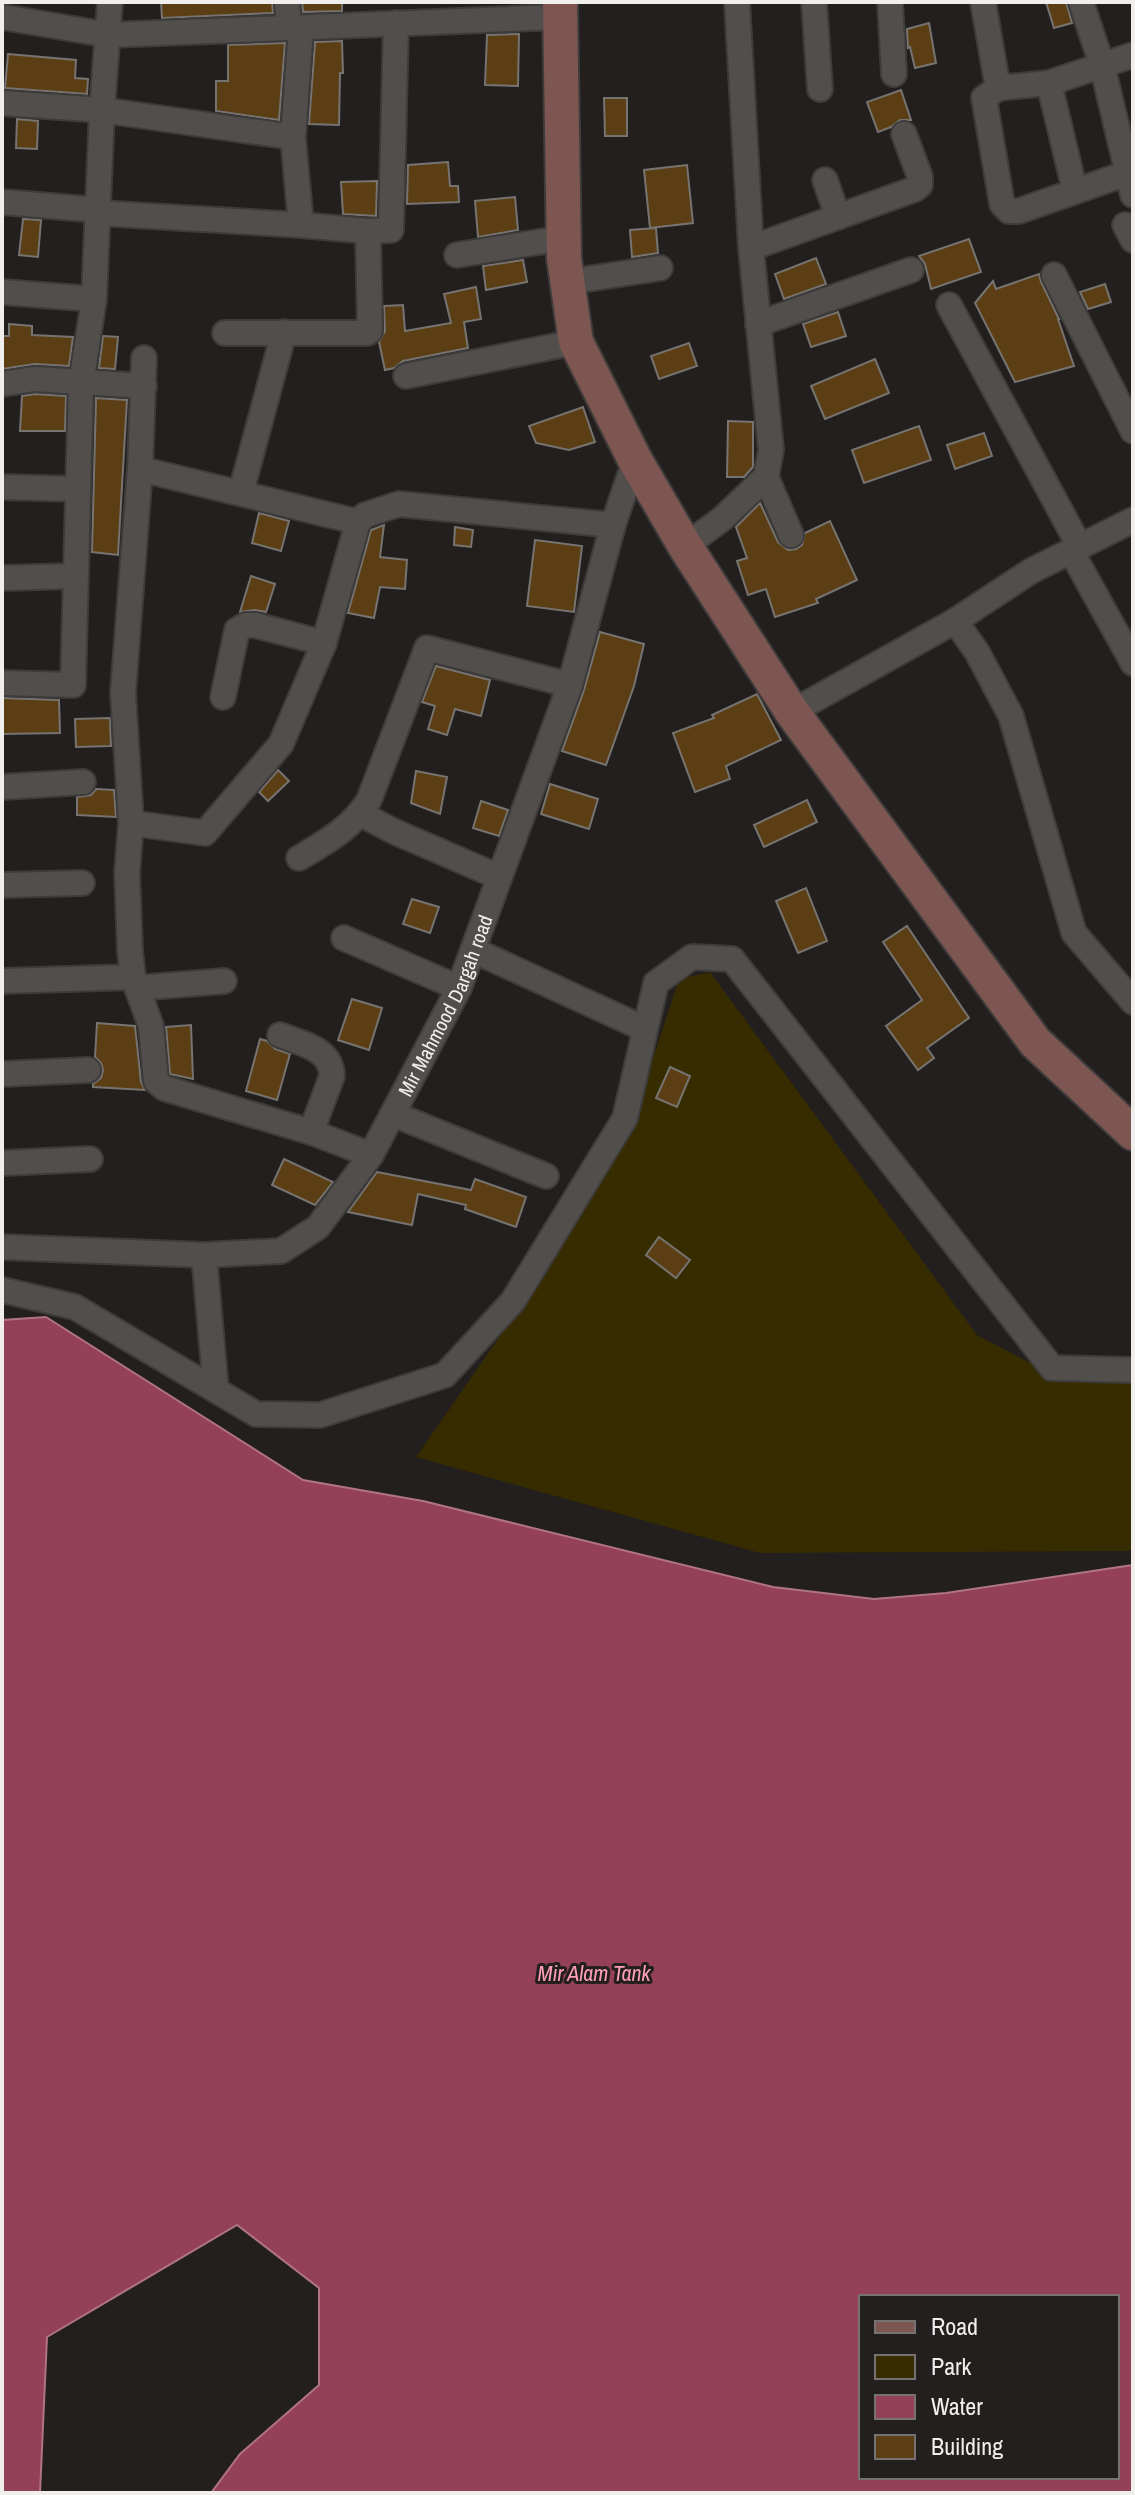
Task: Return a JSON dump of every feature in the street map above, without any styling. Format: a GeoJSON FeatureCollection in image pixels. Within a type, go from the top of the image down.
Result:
{"type":"FeatureCollection","features":[{"type":"Feature","properties":{"kind":"main road"},"geometry":{"type":"LineString","coordinates":[[560,10],[564,238],[576,342],[635,460],[685,546],[792,712],[1035,1042],[1133,1133]]}},
{"type":"Feature","properties":{"kind":"street"},"geometry":{"type":"LineString","coordinates":[[2,683],[73,685],[81,384],[94,299],[110,2]]}},
{"type":"Feature","properties":{"kind":"street"},"geometry":{"type":"LineString","coordinates":[[287,2],[295,28],[293,137],[301,225]]}},
{"type":"Feature","properties":{"kind":"street"},"geometry":{"type":"LineString","coordinates":[[737,2],[751,248],[771,450],[766,477],[791,535]]}},
{"type":"Feature","properties":{"kind":"street"},"geometry":{"type":"LineString","coordinates":[[814,2],[820,89]]}},
{"type":"Feature","properties":{"kind":"street"},"geometry":{"type":"LineString","coordinates":[[890,2],[894,74]]}},
{"type":"Feature","properties":{"kind":"street"},"geometry":{"type":"LineString","coordinates":[[983,2],[998,88]]}},
{"type":"Feature","properties":{"kind":"street"},"geometry":{"type":"LineString","coordinates":[[1081,2],[1102,65],[1131,180],[1075,191],[1019,211],[1009,211],[1002,204],[984,98],[998,88],[1049,83],[1102,65],[1133,55]]}},
{"type":"Feature","properties":{"kind":"street"},"geometry":{"type":"LineString","coordinates":[[2,17],[109,35],[396,23],[560,10]]}},
{"type":"Feature","properties":{"kind":"street"},"geometry":{"type":"LineString","coordinates":[[2,202],[98,212],[389,231],[393,227],[396,23]]}},
{"type":"Feature","properties":{"kind":"street"},"geometry":{"type":"LineString","coordinates":[[1049,83],[1075,191]]}},
{"type":"Feature","properties":{"kind":"street"},"geometry":{"type":"LineString","coordinates":[[2,103],[102,110],[293,137]]}},
{"type":"Feature","properties":{"kind":"street"},"geometry":{"type":"LineString","coordinates":[[751,248],[915,189],[920,185],[920,177],[904,134]]}},
{"type":"Feature","properties":{"kind":"street"},"geometry":{"type":"LineString","coordinates":[[825,180],[838,217]]}},
{"type":"Feature","properties":{"kind":"street"},"geometry":{"type":"LineString","coordinates":[[225,333],[364,334],[370,331],[368,231]]}},
{"type":"Feature","properties":{"kind":"street"},"geometry":{"type":"LineString","coordinates":[[457,255],[564,238]]}},
{"type":"Feature","properties":{"kind":"street"},"geometry":{"type":"LineString","coordinates":[[567,282],[660,268]]}},
{"type":"Feature","properties":{"kind":"street"},"geometry":{"type":"LineString","coordinates":[[758,324],[911,270]]}},
{"type":"Feature","properties":{"kind":"street"},"geometry":{"type":"LineString","coordinates":[[1054,275],[1133,431]]}},
{"type":"Feature","properties":{"kind":"street"},"geometry":{"type":"LineString","coordinates":[[2,292],[94,299]]}},
{"type":"Feature","properties":{"kind":"street"},"geometry":{"type":"LineString","coordinates":[[949,305],[1133,663]]}},
{"type":"Feature","properties":{"kind":"street"},"geometry":{"type":"LineString","coordinates":[[241,492],[284,332]]}},
{"type":"Feature","properties":{"kind":"street"},"geometry":{"type":"LineString","coordinates":[[406,376],[576,342]]}},
{"type":"Feature","properties":{"kind":"street"},"geometry":{"type":"LineString","coordinates":[[144,358],[140,469],[123,693],[131,823],[127,873],[135,983],[151,1026],[153,1072],[156,1081],[164,1088],[311,1132],[371,1155]]}},
{"type":"Feature","properties":{"kind":"street"},"geometry":{"type":"LineString","coordinates":[[2,384],[34,379],[144,386]]}},
{"type":"Feature","properties":{"kind":"street","name":"Mir Mahmood Dargah road"},"geometry":{"type":"LineString","coordinates":[[2,1247],[204,1255],[281,1251],[318,1227],[371,1155],[459,988],[570,685],[613,525],[635,460]]}},
{"type":"Feature","properties":{"kind":"street"},"geometry":{"type":"LineString","coordinates":[[140,469],[358,522]]}},
{"type":"Feature","properties":{"kind":"street"},"geometry":{"type":"LineString","coordinates":[[685,546],[722,519],[766,477]]}},
{"type":"Feature","properties":{"kind":"street"},"geometry":{"type":"LineString","coordinates":[[2,487],[76,489]]}},
{"type":"Feature","properties":{"kind":"street"},"geometry":{"type":"LineString","coordinates":[[131,823],[205,833],[281,744],[324,643],[358,522],[365,515],[399,504],[613,525]]}},
{"type":"Feature","properties":{"kind":"street"},"geometry":{"type":"LineString","coordinates":[[792,712],[955,621],[1031,571],[1133,520]]}},
{"type":"Feature","properties":{"kind":"street"},"geometry":{"type":"LineString","coordinates":[[2,578],[76,576]]}},
{"type":"Feature","properties":{"kind":"street"},"geometry":{"type":"LineString","coordinates":[[955,621],[977,652],[1011,716],[1074,933],[1133,1002]]}},
{"type":"Feature","properties":{"kind":"street"},"geometry":{"type":"LineString","coordinates":[[223,697],[237,630],[246,625],[324,643]]}},
{"type":"Feature","properties":{"kind":"street"},"geometry":{"type":"LineString","coordinates":[[299,858],[345,830],[361,814],[427,648],[570,685]]}},
{"type":"Feature","properties":{"kind":"street"},"geometry":{"type":"LineString","coordinates":[[2,787],[83,782]]}},
{"type":"Feature","properties":{"kind":"street"},"geometry":{"type":"LineString","coordinates":[[361,814],[499,877]]}},
{"type":"Feature","properties":{"kind":"street"},"geometry":{"type":"LineString","coordinates":[[2,885],[82,883]]}},
{"type":"Feature","properties":{"kind":"street"},"geometry":{"type":"LineString","coordinates":[[344,938],[459,988]]}},
{"type":"Feature","properties":{"kind":"street"},"geometry":{"type":"LineString","coordinates":[[473,950],[645,1029]]}},
{"type":"Feature","properties":{"kind":"street"},"geometry":{"type":"LineString","coordinates":[[2,1290],[75,1307],[256,1414],[320,1415],[445,1375],[513,1301],[625,1118],[656,983],[692,957],[732,959],[1052,1368],[1133,1370]]}},
{"type":"Feature","properties":{"kind":"street"},"geometry":{"type":"LineString","coordinates":[[2,981],[224,981]]}},
{"type":"Feature","properties":{"kind":"street"},"geometry":{"type":"LineString","coordinates":[[280,1035],[318,1050],[332,1066],[332,1076],[311,1132]]}},
{"type":"Feature","properties":{"kind":"street"},"geometry":{"type":"LineString","coordinates":[[2,1074],[88,1070]]}},
{"type":"Feature","properties":{"kind":"street"},"geometry":{"type":"LineString","coordinates":[[393,1114],[546,1176]]}},
{"type":"Feature","properties":{"kind":"street"},"geometry":{"type":"LineString","coordinates":[[2,1163],[90,1159]]}},
{"type":"Feature","properties":{"kind":"street"},"geometry":{"type":"LineString","coordinates":[[204,1255],[216,1390]]}},
{"type":"Feature","properties":{"kind":"green space"},"geometry":{"type":"Polygon","coordinates":[[[710,972],[977,1335],[1055,1376],[1133,1377],[1133,1549],[760,1553],[416,1457],[559,1251],[629,1131],[679,979],[710,972]]]}},
{"type":"Feature","properties":{"kind":"water","name":"Mir Alam Tank"},"geometry":{"type":"Polygon","coordinates":[[[46,1317],[303,1480],[423,1501],[773,1587],[874,1599],[946,1593],[1133,1565],[1133,2493],[211,2493],[240,2454],[319,2385],[319,2288],[237,2225],[47,2337],[40,2493],[2,2493],[2,1320],[46,1317]]]}},
{"type":"Feature","properties":{"kind":"building"},"geometry":{"type":"Polygon","coordinates":[[[161,2],[272,2],[273,13],[162,18],[161,2]]]}},
{"type":"Feature","properties":{"kind":"building"},"geometry":{"type":"Polygon","coordinates":[[[302,2],[342,2],[342,11],[303,12],[302,2]]]}},
{"type":"Feature","properties":{"kind":"building"},"geometry":{"type":"Polygon","coordinates":[[[1046,2],[1066,2],[1072,23],[1054,28],[1046,2]]]}},
{"type":"Feature","properties":{"kind":"building"},"geometry":{"type":"Polygon","coordinates":[[[929,23],[936,63],[915,68],[908,48],[907,29],[929,23]]]}},
{"type":"Feature","properties":{"kind":"building"},"geometry":{"type":"Polygon","coordinates":[[[519,34],[518,86],[485,85],[487,35],[519,34]]]}},
{"type":"Feature","properties":{"kind":"building"},"geometry":{"type":"Polygon","coordinates":[[[342,41],[339,125],[309,124],[315,42],[342,41]]]}},
{"type":"Feature","properties":{"kind":"building"},"geometry":{"type":"Polygon","coordinates":[[[285,43],[279,120],[216,111],[216,81],[228,81],[228,45],[285,43]]]}},
{"type":"Feature","properties":{"kind":"building"},"geometry":{"type":"Polygon","coordinates":[[[8,54],[76,60],[75,78],[88,79],[87,94],[5,88],[8,54]]]}},
{"type":"Feature","properties":{"kind":"building"},"geometry":{"type":"Polygon","coordinates":[[[901,90],[911,120],[900,120],[878,132],[867,102],[901,90]]]}},
{"type":"Feature","properties":{"kind":"building"},"geometry":{"type":"Polygon","coordinates":[[[604,98],[627,98],[627,136],[605,136],[604,98]]]}},
{"type":"Feature","properties":{"kind":"building"},"geometry":{"type":"Polygon","coordinates":[[[17,119],[38,121],[37,149],[16,148],[17,119]]]}},
{"type":"Feature","properties":{"kind":"building"},"geometry":{"type":"Polygon","coordinates":[[[448,162],[450,186],[458,186],[459,202],[407,204],[408,165],[448,162]]]}},
{"type":"Feature","properties":{"kind":"building"},"geometry":{"type":"Polygon","coordinates":[[[687,165],[693,223],[650,228],[644,170],[687,165]]]}},
{"type":"Feature","properties":{"kind":"building"},"geometry":{"type":"Polygon","coordinates":[[[377,181],[376,216],[343,214],[341,182],[377,181]]]}},
{"type":"Feature","properties":{"kind":"building"},"geometry":{"type":"Polygon","coordinates":[[[515,197],[518,230],[478,237],[475,201],[515,197]]]}},
{"type":"Feature","properties":{"kind":"building"},"geometry":{"type":"Polygon","coordinates":[[[23,219],[41,220],[38,257],[19,255],[23,219]]]}},
{"type":"Feature","properties":{"kind":"building"},"geometry":{"type":"Polygon","coordinates":[[[656,228],[658,253],[632,257],[630,230],[656,228]]]}},
{"type":"Feature","properties":{"kind":"building"},"geometry":{"type":"Polygon","coordinates":[[[969,239],[981,272],[931,289],[925,264],[919,256],[969,239]]]}},
{"type":"Feature","properties":{"kind":"building"},"geometry":{"type":"Polygon","coordinates":[[[816,258],[826,284],[784,299],[775,274],[816,258]]]}},
{"type":"Feature","properties":{"kind":"building"},"geometry":{"type":"Polygon","coordinates":[[[523,260],[527,282],[486,290],[483,266],[523,260]]]}},
{"type":"Feature","properties":{"kind":"building"},"geometry":{"type":"Polygon","coordinates":[[[1039,274],[1059,319],[1074,366],[1015,382],[975,303],[993,281],[996,289],[1039,274]]]}},
{"type":"Feature","properties":{"kind":"building"},"geometry":{"type":"Polygon","coordinates":[[[1105,284],[1111,302],[1088,309],[1080,292],[1105,284]]]}},
{"type":"Feature","properties":{"kind":"building"},"geometry":{"type":"Polygon","coordinates":[[[476,287],[481,319],[464,322],[468,348],[403,361],[385,370],[379,342],[385,331],[384,306],[403,305],[405,331],[451,323],[444,294],[476,287]]]}},
{"type":"Feature","properties":{"kind":"building"},"geometry":{"type":"Polygon","coordinates":[[[838,312],[846,336],[811,347],[803,324],[838,312]]]}},
{"type":"Feature","properties":{"kind":"building"},"geometry":{"type":"Polygon","coordinates":[[[9,324],[32,326],[32,335],[73,337],[69,366],[35,364],[2,369],[2,336],[9,336],[9,324]]]}},
{"type":"Feature","properties":{"kind":"building"},"geometry":{"type":"Polygon","coordinates":[[[103,336],[118,337],[115,369],[99,368],[103,336]]]}},
{"type":"Feature","properties":{"kind":"building"},"geometry":{"type":"Polygon","coordinates":[[[689,343],[697,366],[659,379],[651,356],[689,343]]]}},
{"type":"Feature","properties":{"kind":"building"},"geometry":{"type":"Polygon","coordinates":[[[875,359],[889,393],[825,419],[811,386],[875,359]]]}},
{"type":"Feature","properties":{"kind":"building"},"geometry":{"type":"Polygon","coordinates":[[[22,396],[66,396],[65,431],[20,431],[22,396]]]}},
{"type":"Feature","properties":{"kind":"building"},"geometry":{"type":"Polygon","coordinates":[[[96,398],[127,400],[118,555],[92,552],[96,398]]]}},
{"type":"Feature","properties":{"kind":"building"},"geometry":{"type":"Polygon","coordinates":[[[583,407],[595,442],[569,450],[536,443],[529,426],[583,407]]]}},
{"type":"Feature","properties":{"kind":"building"},"geometry":{"type":"Polygon","coordinates":[[[728,421],[753,422],[753,467],[744,477],[727,477],[728,421]]]}},
{"type":"Feature","properties":{"kind":"building"},"geometry":{"type":"Polygon","coordinates":[[[919,426],[931,460],[864,483],[852,450],[919,426]]]}},
{"type":"Feature","properties":{"kind":"building"},"geometry":{"type":"Polygon","coordinates":[[[984,433],[992,456],[955,469],[947,445],[984,433]]]}},
{"type":"Feature","properties":{"kind":"building"},"geometry":{"type":"Polygon","coordinates":[[[760,503],[778,542],[788,550],[802,545],[805,533],[830,521],[857,580],[816,599],[818,603],[775,617],[766,589],[748,595],[737,561],[747,558],[736,527],[760,503]]]}},
{"type":"Feature","properties":{"kind":"building"},"geometry":{"type":"Polygon","coordinates":[[[259,513],[289,521],[281,551],[252,543],[259,513]]]}},
{"type":"Feature","properties":{"kind":"building"},"geometry":{"type":"Polygon","coordinates":[[[384,525],[380,557],[407,560],[405,589],[380,587],[374,618],[348,613],[371,530],[384,525]]]}},
{"type":"Feature","properties":{"kind":"building"},"geometry":{"type":"Polygon","coordinates":[[[455,527],[473,530],[471,547],[454,545],[455,527]]]}},
{"type":"Feature","properties":{"kind":"building"},"geometry":{"type":"Polygon","coordinates":[[[535,540],[582,546],[574,612],[527,606],[535,540]]]}},
{"type":"Feature","properties":{"kind":"building"},"geometry":{"type":"Polygon","coordinates":[[[251,576],[275,584],[266,612],[240,612],[251,576]]]}},
{"type":"Feature","properties":{"kind":"building"},"geometry":{"type":"Polygon","coordinates":[[[600,632],[644,644],[634,686],[606,765],[562,751],[584,690],[600,632]]]}},
{"type":"Feature","properties":{"kind":"building"},"geometry":{"type":"Polygon","coordinates":[[[436,666],[490,680],[481,716],[455,709],[447,735],[428,729],[435,706],[422,702],[436,666]]]}},
{"type":"Feature","properties":{"kind":"building"},"geometry":{"type":"Polygon","coordinates":[[[757,694],[781,740],[726,766],[730,779],[695,792],[673,733],[714,718],[712,715],[757,694]]]}},
{"type":"Feature","properties":{"kind":"building"},"geometry":{"type":"Polygon","coordinates":[[[2,698],[59,700],[60,733],[2,734],[2,698]]]}},
{"type":"Feature","properties":{"kind":"building"},"geometry":{"type":"Polygon","coordinates":[[[110,718],[111,746],[76,747],[75,719],[110,718]]]}},
{"type":"Feature","properties":{"kind":"building"},"geometry":{"type":"Polygon","coordinates":[[[278,770],[289,781],[268,801],[259,792],[278,770]]]}},
{"type":"Feature","properties":{"kind":"building"},"geometry":{"type":"Polygon","coordinates":[[[416,771],[447,777],[440,814],[411,803],[416,771]]]}},
{"type":"Feature","properties":{"kind":"building"},"geometry":{"type":"Polygon","coordinates":[[[550,784],[598,799],[589,829],[541,814],[550,784]]]}},
{"type":"Feature","properties":{"kind":"building"},"geometry":{"type":"Polygon","coordinates":[[[96,789],[114,790],[116,817],[77,815],[77,797],[91,795],[96,789]]]}},
{"type":"Feature","properties":{"kind":"building"},"geometry":{"type":"Polygon","coordinates":[[[807,800],[817,822],[764,847],[754,825],[807,800]]]}},
{"type":"Feature","properties":{"kind":"building"},"geometry":{"type":"Polygon","coordinates":[[[481,801],[508,810],[499,836],[473,828],[481,801]]]}},
{"type":"Feature","properties":{"kind":"building"},"geometry":{"type":"Polygon","coordinates":[[[806,888],[827,941],[798,953],[776,901],[806,888]]]}},
{"type":"Feature","properties":{"kind":"building"},"geometry":{"type":"Polygon","coordinates":[[[412,899],[439,907],[430,933],[403,924],[412,899]]]}},
{"type":"Feature","properties":{"kind":"building"},"geometry":{"type":"Polygon","coordinates":[[[907,926],[969,1018],[927,1048],[934,1058],[918,1070],[886,1026],[922,1000],[883,942],[907,926]]]}},
{"type":"Feature","properties":{"kind":"building"},"geometry":{"type":"Polygon","coordinates":[[[352,999],[382,1008],[369,1050],[338,1040],[352,999]]]}},
{"type":"Feature","properties":{"kind":"building"},"geometry":{"type":"Polygon","coordinates":[[[97,1023],[135,1026],[141,1082],[145,1090],[93,1087],[103,1070],[95,1057],[97,1023]]]}},
{"type":"Feature","properties":{"kind":"building"},"geometry":{"type":"Polygon","coordinates":[[[191,1025],[193,1079],[170,1074],[166,1027],[191,1025]]]}},
{"type":"Feature","properties":{"kind":"building"},"geometry":{"type":"Polygon","coordinates":[[[260,1039],[290,1054],[277,1100],[246,1091],[260,1039]]]}},
{"type":"Feature","properties":{"kind":"building"},"geometry":{"type":"Polygon","coordinates":[[[670,1067],[690,1076],[677,1107],[656,1098],[670,1067]]]}},
{"type":"Feature","properties":{"kind":"building"},"geometry":{"type":"Polygon","coordinates":[[[284,1159],[333,1182],[315,1205],[272,1185],[284,1159]]]}},
{"type":"Feature","properties":{"kind":"building"},"geometry":{"type":"Polygon","coordinates":[[[377,1172],[471,1190],[475,1179],[526,1197],[516,1227],[465,1209],[466,1205],[418,1194],[412,1225],[348,1212],[377,1172]]]}},
{"type":"Feature","properties":{"kind":"building"},"geometry":{"type":"Polygon","coordinates":[[[659,1237],[690,1260],[676,1278],[646,1255],[659,1237]]]}}]}
